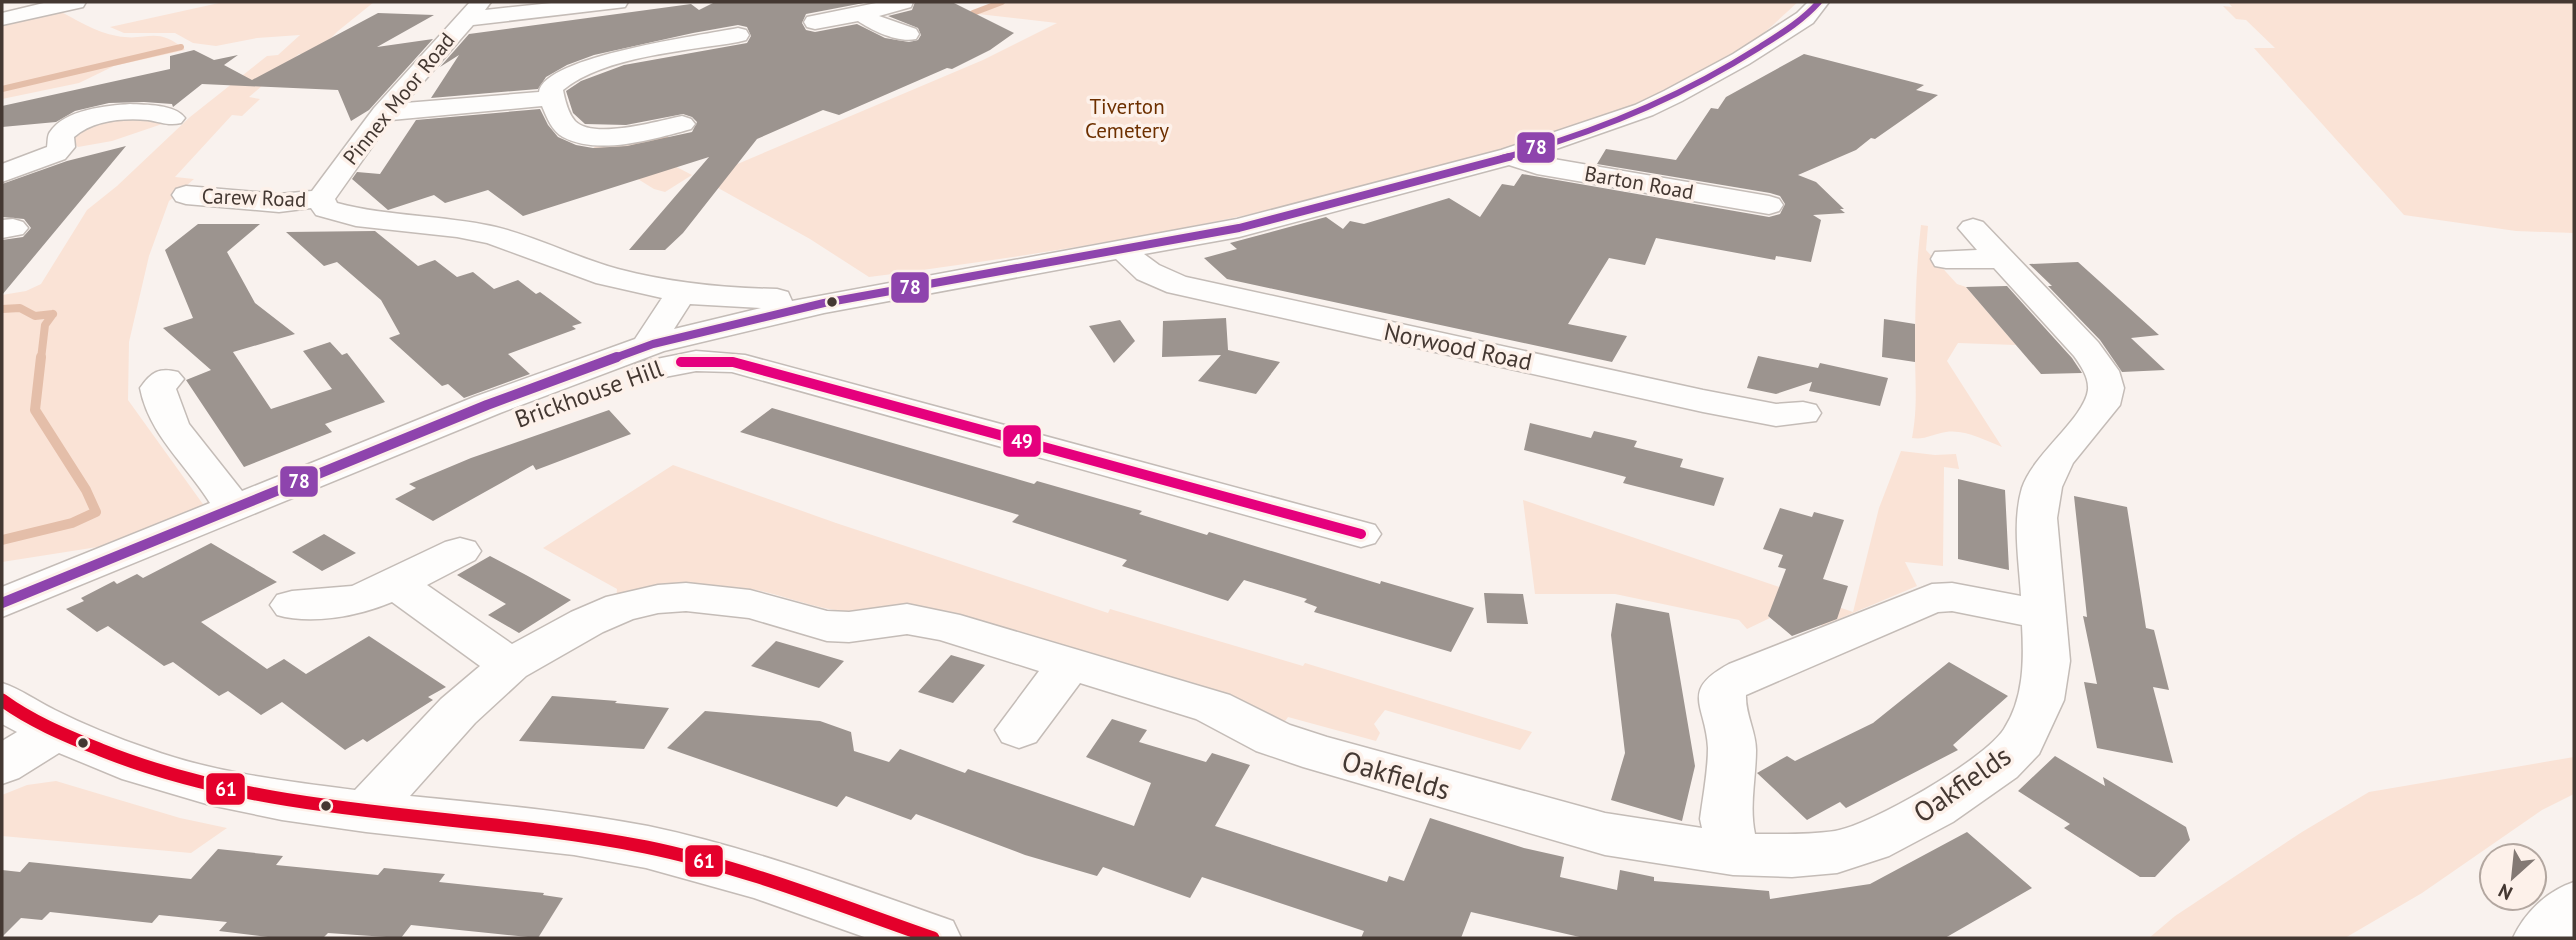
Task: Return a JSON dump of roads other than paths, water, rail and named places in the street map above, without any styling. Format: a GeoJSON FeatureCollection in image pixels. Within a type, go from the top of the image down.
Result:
{"type":"FeatureCollection","features":[{"type":"Feature","properties":{"kind":"street"},"geometry":{"type":"LineString","coordinates":[[2,19],[75,2]]}},
{"type":"Feature","properties":{"kind":"street"},"geometry":{"type":"LineString","coordinates":[[472,10],[617,2]]}},
{"type":"Feature","properties":{"kind":"street"},"geometry":{"type":"LineString","coordinates":[[815,22],[862,14],[903,2]]}},
{"type":"Feature","properties":{"kind":"street"},"geometry":{"type":"LineString","coordinates":[[2,603],[511,395],[653,344],[824,303],[1252,225],[1511,156],[1644,110],[1673,96],[1741,59],[1805,18],[1819,2]]}},
{"type":"Feature","properties":{"kind":"street","name":"Pinnex Moor Road"},"geometry":{"type":"LineString","coordinates":[[321,199],[383,113],[472,10]]}},
{"type":"Feature","properties":{"kind":"street"},"geometry":{"type":"LineString","coordinates":[[862,14],[877,24],[908,34]]}},
{"type":"Feature","properties":{"kind":"street"},"geometry":{"type":"LineString","coordinates":[[683,123],[622,135],[583,136],[563,123],[552,98],[551,88],[556,81],[580,71],[629,56],[724,42]]}},
{"type":"Feature","properties":{"kind":"street"},"geometry":{"type":"LineString","coordinates":[[383,113],[552,98]]}},
{"type":"Feature","properties":{"kind":"street"},"geometry":{"type":"LineString","coordinates":[[2,174],[56,153],[62,147],[61,135],[89,111],[148,111],[172,118]]}},
{"type":"Feature","properties":{"kind":"street","name":"Barton Road"},"geometry":{"type":"LineString","coordinates":[[1511,156],[1537,166],[1769,205]]}},
{"type":"Feature","properties":{"kind":"street","name":"Carew Road"},"geometry":{"type":"LineString","coordinates":[[186,195],[279,203],[321,199],[326,209],[356,216],[495,236],[607,276],[681,293],[730,298],[807,299],[824,303]]}},
{"type":"Feature","properties":{"kind":"street","name":"Oakfields"},"geometry":{"type":"LineString","coordinates":[[366,812],[458,711],[510,665],[587,622],[621,607],[658,599],[686,597],[750,604],[827,626],[849,627],[907,619],[978,636],[1213,707],[1273,738],[1605,834],[1733,854],[1792,856],[1837,852],[1871,841],[1935,808],[2000,764],[2022,741],[2041,700],[2047,661],[2037,518],[2042,487],[2056,460],[2102,405],[2106,388],[2102,371],[2086,349],[1973,249]]}},
{"type":"Feature","properties":{"kind":"street","name":"Norwood Road"},"geometry":{"type":"LineString","coordinates":[[1125,250],[1142,269],[1159,279],[1178,285],[1703,401],[1776,415],[1803,413]]}},
{"type":"Feature","properties":{"kind":"street"},"geometry":{"type":"LineString","coordinates":[[653,344],[652,337],[681,293]]}},
{"type":"Feature","properties":{"kind":"street","name":"Brickhouse Hill"},"geometry":{"type":"LineString","coordinates":[[315,476],[326,488],[342,488],[618,380],[662,366],[716,360],[821,385],[1361,534]]}},
{"type":"Feature","properties":{"kind":"street"},"geometry":{"type":"LineString","coordinates":[[166,379],[159,388],[161,407],[179,439],[211,474],[218,515]]}},
{"type":"Feature","properties":{"kind":"street"},"geometry":{"type":"LineString","coordinates":[[292,605],[358,600],[460,551]]}},
{"type":"Feature","properties":{"kind":"street"},"geometry":{"type":"LineString","coordinates":[[396,584],[510,665]]}},
{"type":"Feature","properties":{"kind":"street"},"geometry":{"type":"LineString","coordinates":[[1733,854],[1726,819],[1732,747],[1722,704],[1724,687],[1745,675],[1932,598],[1952,597],[2044,615]]}},
{"type":"Feature","properties":{"kind":"street"},"geometry":{"type":"LineString","coordinates":[[1019,730],[1069,665]]}},
{"type":"Feature","properties":{"kind":"street"},"geometry":{"type":"LineString","coordinates":[[2,700],[57,731],[106,754],[168,775],[276,800],[536,829],[647,847],[776,884],[933,938]]}},
{"type":"Feature","properties":{"kind":"street"},"geometry":{"type":"LineString","coordinates":[[2,765],[57,731]]}},
{"type":"Feature","properties":{"kind":"street"},"geometry":{"type":"LineString","coordinates":[[2541,938],[2574,905]]}},
{"type":"Feature","properties":{"kind":"waterway"},"geometry":{"type":"LineString","coordinates":[[973,13],[1002,2]]}},
{"type":"Feature","properties":{"kind":"waterway"},"geometry":{"type":"LineString","coordinates":[[2,89],[181,47]]}},
{"type":"Feature","properties":{"kind":"waterway"},"geometry":{"type":"LineString","coordinates":[[635,142],[665,136]]}},
{"type":"Feature","properties":{"kind":"waterway"},"geometry":{"type":"LineString","coordinates":[[2,309],[20,308],[35,316],[53,314],[45,325],[41,359]]}},
{"type":"Feature","properties":{"kind":"waterway"},"geometry":{"type":"LineString","coordinates":[[2,540],[72,523],[96,512],[86,490],[35,410],[41,357]]}},
{"type":"Feature","properties":{"kind":"park label","name":"Tiverton Cemetery"},"geometry":{"type":"Point","coordinates":[1127,119]}}]}
